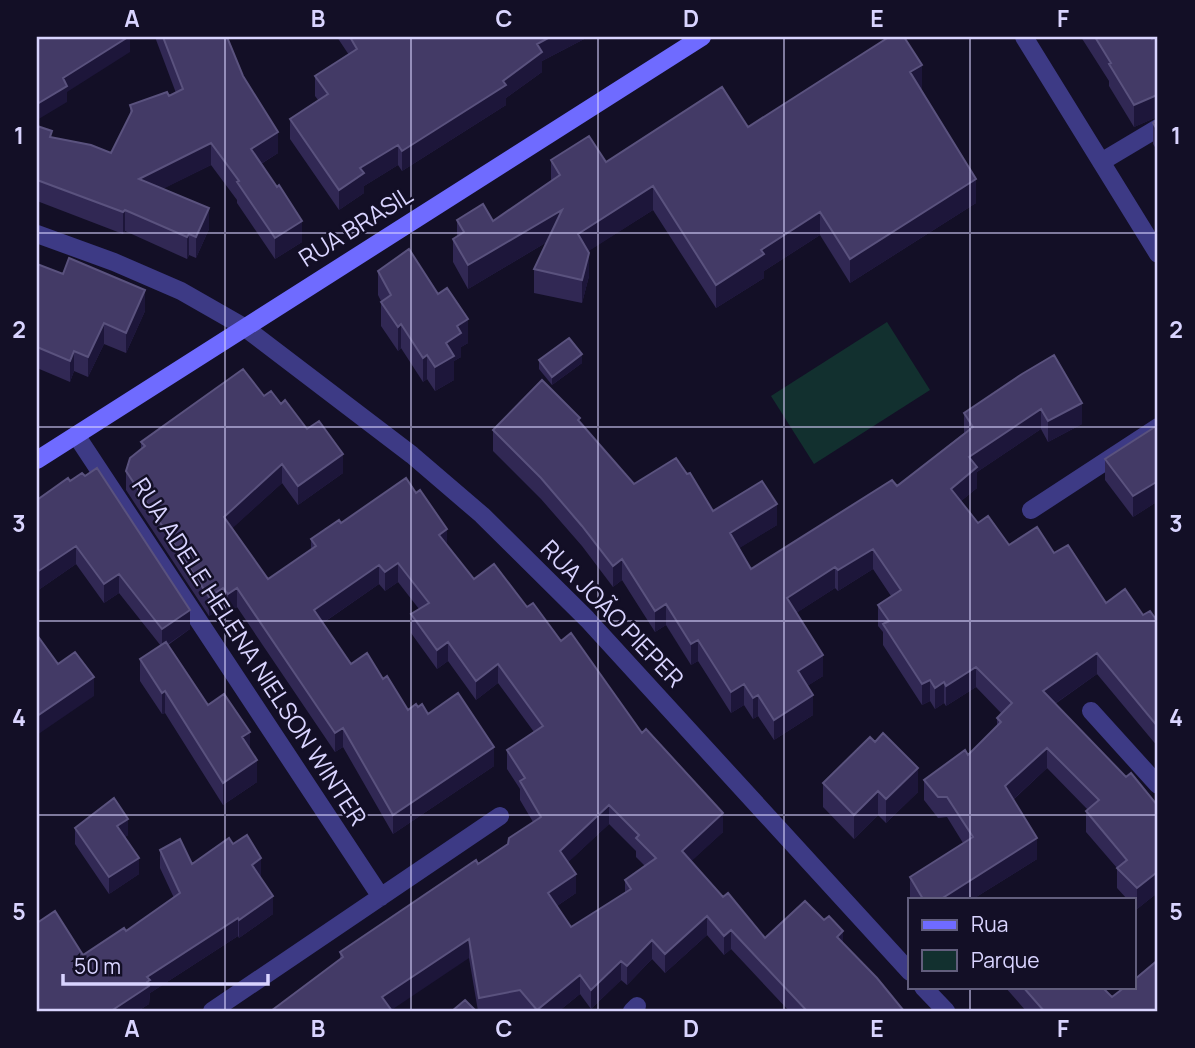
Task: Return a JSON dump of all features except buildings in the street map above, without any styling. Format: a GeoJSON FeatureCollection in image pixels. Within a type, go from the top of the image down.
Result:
{"type":"FeatureCollection","features":[{"type":"Feature","properties":{"kind":"street","name":"RUA BRASIL"},"geometry":{"type":"LineString","coordinates":[[37,460],[702,37]]}},
{"type":"Feature","properties":{"kind":"street"},"geometry":{"type":"LineString","coordinates":[[1024,37],[1158,254]]}},
{"type":"Feature","properties":{"kind":"street"},"geometry":{"type":"LineString","coordinates":[[1101,162],[1158,128]]}},
{"type":"Feature","properties":{"kind":"street","name":"RUA JOÃO PIEPER"},"geometry":{"type":"LineString","coordinates":[[37,234],[114,262],[181,291],[244,327],[412,455],[482,515],[587,619],[908,970]]}},
{"type":"Feature","properties":{"kind":"street"},"geometry":{"type":"LineString","coordinates":[[1031,510],[1158,427]]}},
{"type":"Feature","properties":{"kind":"street","name":"RUA ADELE HELENA NIELSON WINTER"},"geometry":{"type":"LineString","coordinates":[[76,435],[381,897]]}},
{"type":"Feature","properties":{"kind":"street"},"geometry":{"type":"LineString","coordinates":[[1091,711],[1158,785]]}},
{"type":"Feature","properties":{"kind":"street"},"geometry":{"type":"LineString","coordinates":[[212,1011],[500,816]]}},
{"type":"Feature","properties":{"kind":"street"},"geometry":{"type":"LineString","coordinates":[[924,988],[946,1011]]}},
{"type":"Feature","properties":{"kind":"green space"},"geometry":{"type":"Polygon","coordinates":[[[887,322],[930,390],[814,464],[771,396],[887,322]]]}}]}
